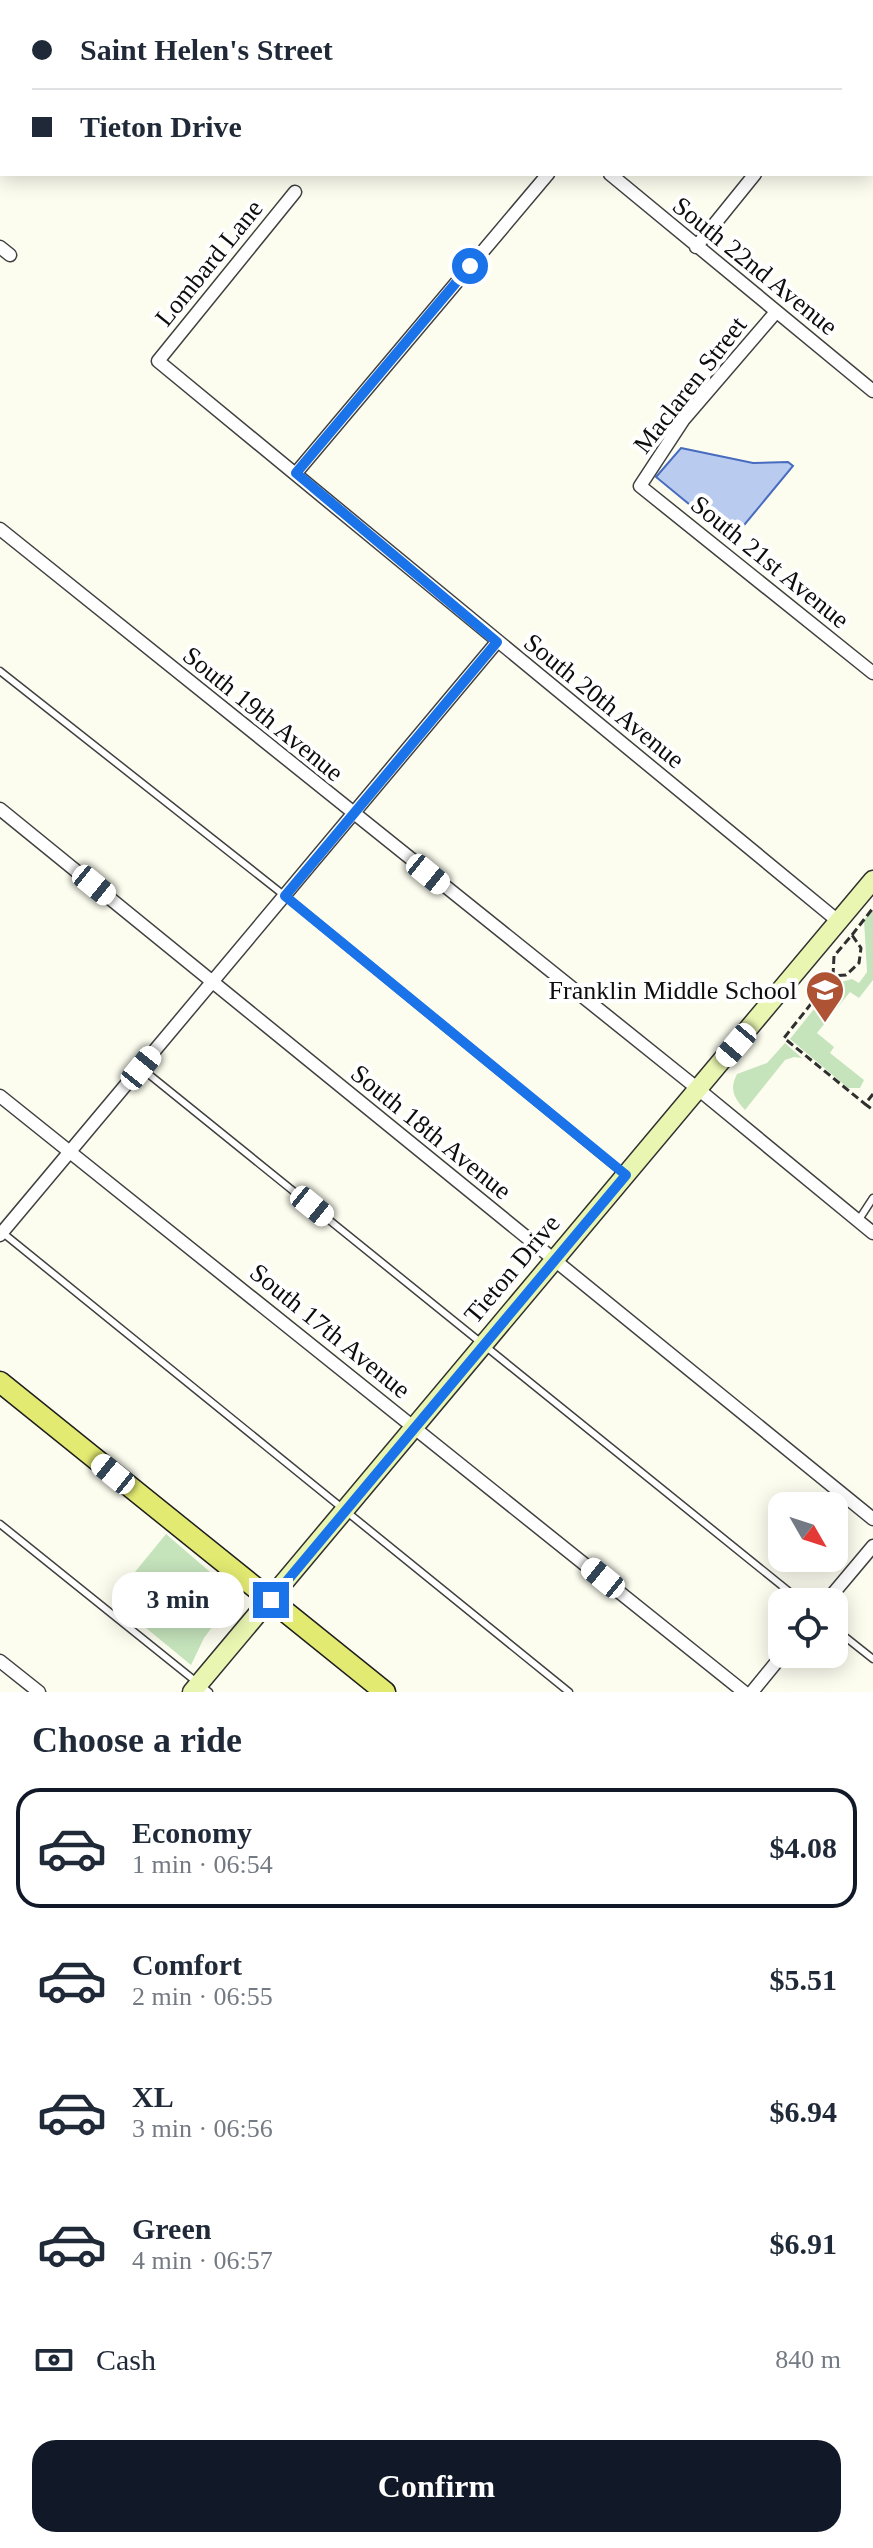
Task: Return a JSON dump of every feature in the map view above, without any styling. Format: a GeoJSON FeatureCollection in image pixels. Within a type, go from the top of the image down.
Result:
{"type":"FeatureCollection","features":[{"type":"Feature","properties":{"kind":"main road","name":"Tieton Drive"},"geometry":{"type":"LineString","coordinates":[[200,1689],[414,1427],[873,880]]}},
{"type":"Feature","properties":{"kind":"main road"},"geometry":{"type":"LineString","coordinates":[[0,1382],[385,1692]]}},
{"type":"Feature","properties":{"kind":"street"},"geometry":{"type":"LineString","coordinates":[[296,473],[546,176]]}},
{"type":"Feature","properties":{"kind":"street","name":"South 22nd Avenue"},"geometry":{"type":"LineString","coordinates":[[612,176],[873,391]]}},
{"type":"Feature","properties":{"kind":"street"},"geometry":{"type":"LineString","coordinates":[[696,247],[753,176]]}},
{"type":"Feature","properties":{"kind":"street","name":"Lombard Lane"},"geometry":{"type":"LineString","coordinates":[[158,361],[295,192]]}},
{"type":"Feature","properties":{"kind":"street","name":"Maclaren Street"},"geometry":{"type":"LineString","coordinates":[[640,486],[684,419],[776,312]]}},
{"type":"Feature","properties":{"kind":"street","name":"South 20th Avenue"},"geometry":{"type":"LineString","coordinates":[[158,361],[838,921]]}},
{"type":"Feature","properties":{"kind":"street","name":"South 21st Avenue"},"geometry":{"type":"LineString","coordinates":[[640,486],[873,673]]}},
{"type":"Feature","properties":{"kind":"street","name":"South 19th Avenue"},"geometry":{"type":"LineString","coordinates":[[2,533],[698,1089],[873,1233]]}},
{"type":"Feature","properties":{"kind":"street"},"geometry":{"type":"LineString","coordinates":[[1,1233],[497,642]]}},
{"type":"Feature","properties":{"kind":"street","name":"South 18th Avenue"},"geometry":{"type":"LineString","coordinates":[[0,809],[873,1519]]}},
{"type":"Feature","properties":{"kind":"street","name":"South 17th Avenue"},"geometry":{"type":"LineString","coordinates":[[0,1096],[744,1692]]}},
{"type":"Feature","properties":{"kind":"street"},"geometry":{"type":"LineString","coordinates":[[838,1588],[873,1546]]}},
{"type":"Feature","properties":{"kind":"street"},"geometry":{"type":"LineString","coordinates":[[0,1661],[39,1692]]}},
{"type":"Feature","properties":{"kind":"street"},"geometry":{"type":"LineString","coordinates":[[752,1692],[772,1668]]}},
{"type":"Feature","properties":{"kind":"lane"},"geometry":{"type":"LineString","coordinates":[[0,671],[285,896],[626,1175]]}},
{"type":"Feature","properties":{"kind":"lane"},"geometry":{"type":"LineString","coordinates":[[141,1068],[785,1588]]}},
{"type":"Feature","properties":{"kind":"lane"},"geometry":{"type":"LineString","coordinates":[[858,1221],[873,1198]]}},
{"type":"Feature","properties":{"kind":"lane"},"geometry":{"type":"LineString","coordinates":[[1,1233],[569,1692]]}},
{"type":"Feature","properties":{"kind":"lane"},"geometry":{"type":"LineString","coordinates":[[0,1524],[200,1689]]}},
{"type":"Feature","properties":{"kind":"lane"},"geometry":{"type":"LineString","coordinates":[[848,1639],[873,1659]]}},
{"type":"Feature","properties":{"kind":"path"},"geometry":{"type":"LineString","coordinates":[[873,908],[834,956],[833,976],[784,1038],[873,1110]]}},
{"type":"Feature","properties":{"kind":"path"},"geometry":{"type":"LineString","coordinates":[[833,976],[846,975],[859,963],[861,948],[852,935]]}},
{"type":"Feature","properties":{"kind":"path"},"geometry":{"type":"LineString","coordinates":[[865,1104],[873,1094]]}},
{"type":"Feature","properties":{"kind":"path"},"geometry":{"type":"LineString","coordinates":[[184,1594],[237,1596]]}},
{"type":"Feature","properties":{"kind":"green space"},"geometry":{"type":"Polygon","coordinates":[[[873,910],[873,980],[859,998],[850,992],[817,1033],[834,1047],[830,1053],[864,1080],[860,1088],[848,1088],[790,1039],[834,984],[852,979],[859,983],[867,972],[864,920],[873,910]]]}},
{"type":"Feature","properties":{"kind":"green space"},"geometry":{"type":"Polygon","coordinates":[[[785,1043],[802,1058],[785,1060],[745,1110],[734,1093],[737,1074],[767,1063],[785,1043]]]}},
{"type":"Feature","properties":{"kind":"green space"},"geometry":{"type":"Polygon","coordinates":[[[166,1534],[231,1590],[229,1604],[204,1638],[191,1665],[112,1600],[166,1534]]]}},
{"type":"Feature","properties":{"kind":"water"},"geometry":{"type":"Polygon","coordinates":[[[681,448],[753,463],[788,462],[793,466],[740,530],[723,532],[656,477],[681,448]]]}},
{"type":"Feature","properties":{"kind":"place","name":"Franklin Middle School"},"geometry":{"type":"Point","coordinates":[825,1024]}},
{"type":"Feature","properties":{"kind":"route"},"geometry":{"type":"LineString","coordinates":[[271,1600],[626,1175],[285,896],[497,642],[296,473],[470,266]]}}]}
